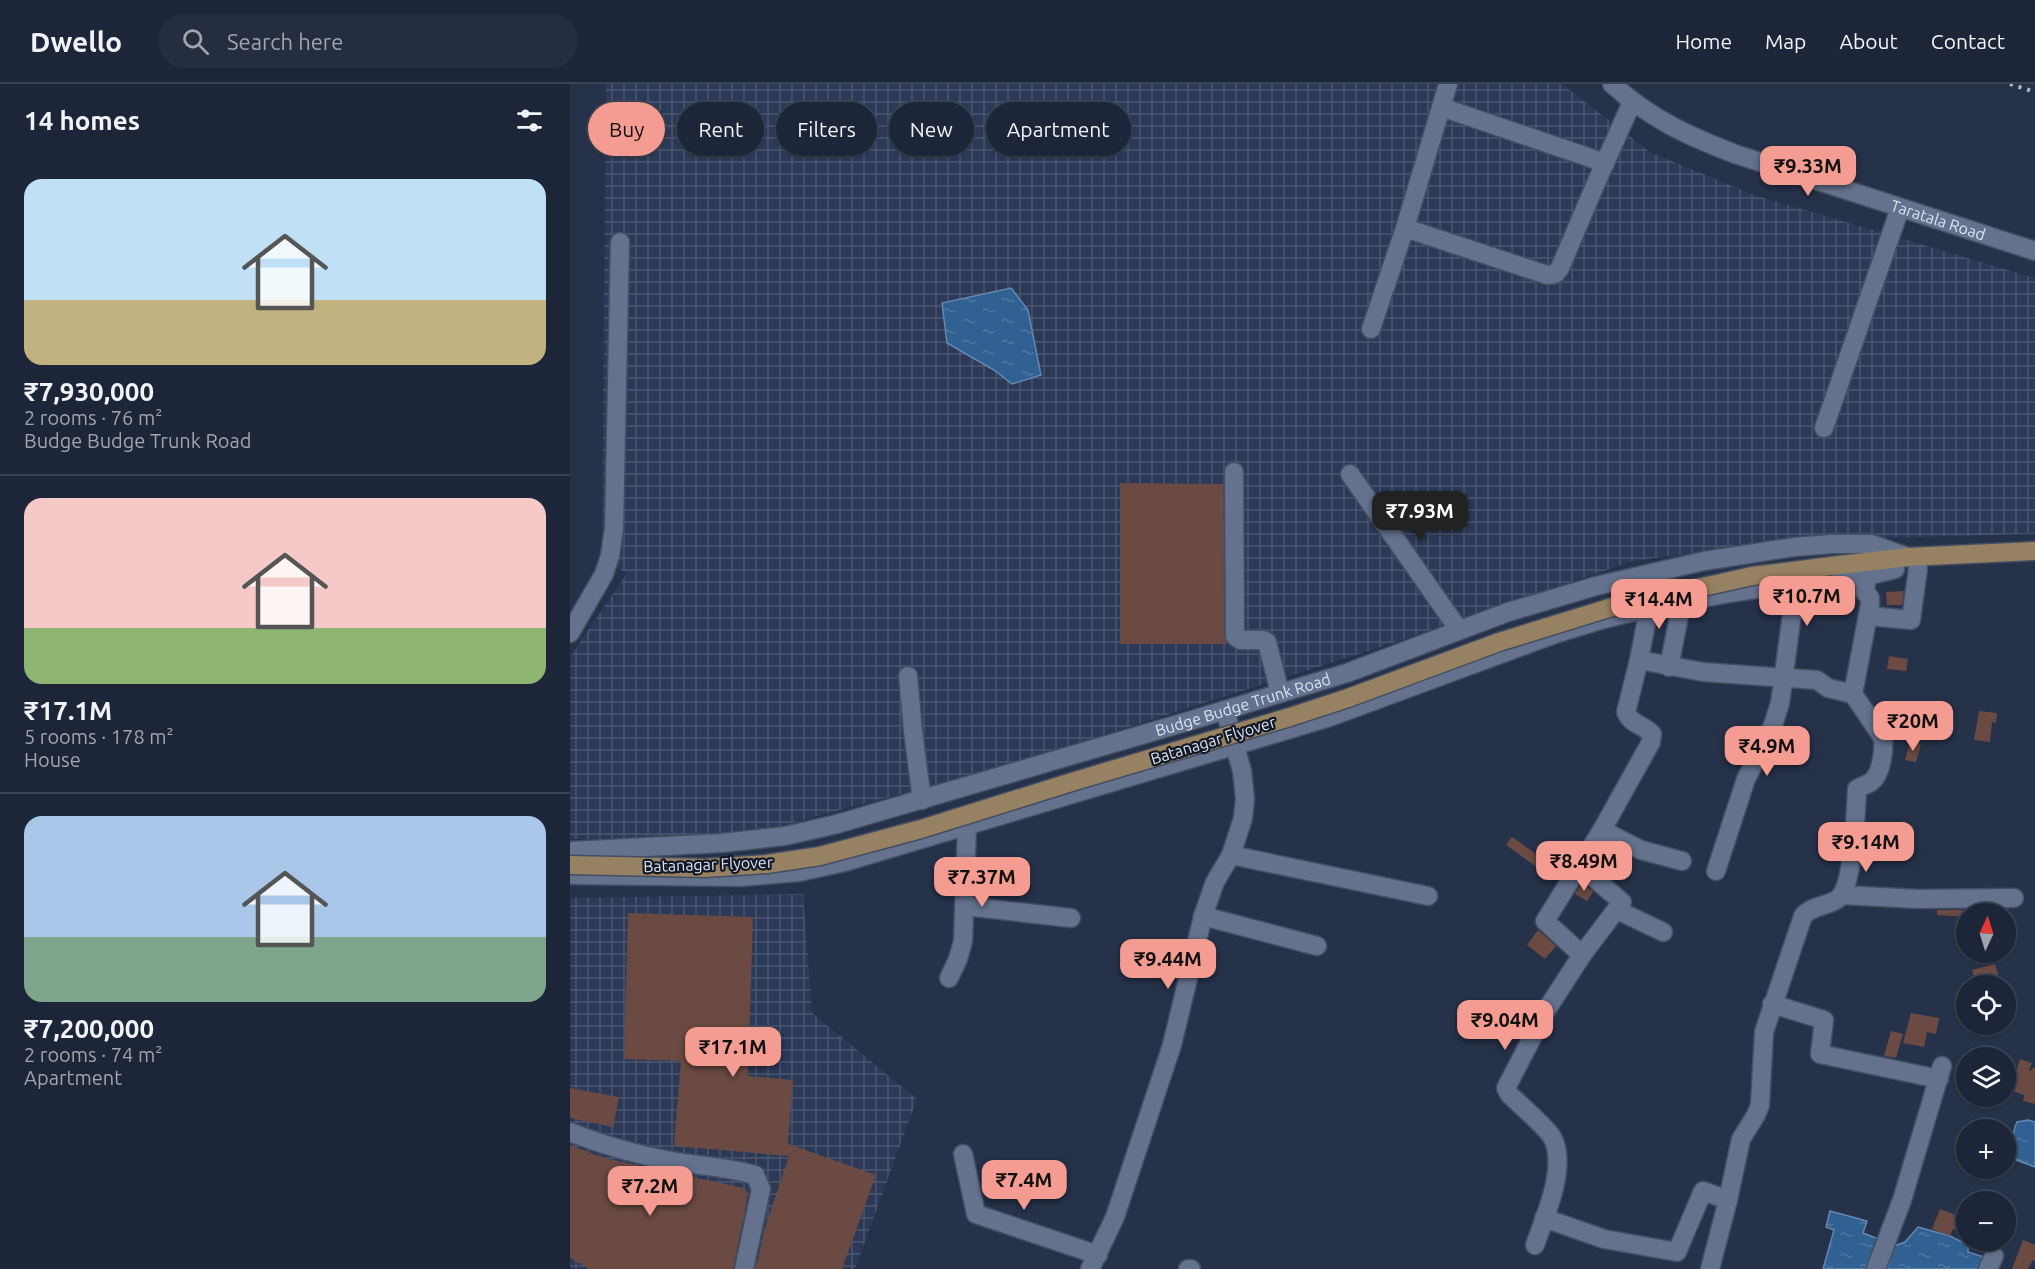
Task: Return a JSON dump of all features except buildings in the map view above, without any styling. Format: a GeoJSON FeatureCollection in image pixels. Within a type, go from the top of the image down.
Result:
{"type":"FeatureCollection","features":[{"type":"Feature","properties":{"kind":"main road"},"geometry":{"type":"LineString","coordinates":[[1907,565],[2035,551]]}},
{"type":"Feature","properties":{"kind":"main road"},"geometry":{"type":"LineString","coordinates":[[1907,565],[2035,560]]}},
{"type":"Feature","properties":{"kind":"main road","name":"Batanagar Flyover"},"geometry":{"type":"LineString","coordinates":[[570,865],[705,868],[767,864],[820,856],[921,829],[1290,717],[1499,642],[1609,608],[1752,576],[1839,565],[1907,565]]}},
{"type":"Feature","properties":{"kind":"street"},"geometry":{"type":"LineString","coordinates":[[1371,329],[1405,228],[1448,84]]}},
{"type":"Feature","properties":{"kind":"street","name":"Taratala Road"},"geometry":{"type":"LineString","coordinates":[[1612,84],[1632,102],[1657,119],[1694,138],[1735,154],[2035,251]]}},
{"type":"Feature","properties":{"kind":"street"},"geometry":{"type":"LineString","coordinates":[[1405,228],[1540,274],[1555,274],[1560,268],[1632,102]]}},
{"type":"Feature","properties":{"kind":"street"},"geometry":{"type":"LineString","coordinates":[[1441,107],[1605,163]]}},
{"type":"Feature","properties":{"kind":"street"},"geometry":{"type":"LineString","coordinates":[[1824,428],[1899,208]]}},
{"type":"Feature","properties":{"kind":"street"},"geometry":{"type":"LineString","coordinates":[[570,633],[604,574],[610,556],[614,528],[620,242]]}},
{"type":"Feature","properties":{"kind":"street"},"geometry":{"type":"LineString","coordinates":[[1234,472],[1235,636],[1240,640],[1267,642],[1280,693]]}},
{"type":"Feature","properties":{"kind":"street"},"geometry":{"type":"LineString","coordinates":[[1350,474],[1459,630]]}},
{"type":"Feature","properties":{"kind":"street","name":"Budge Budge Trunk Road"},"geometry":{"type":"LineString","coordinates":[[570,851],[722,843],[785,836],[837,824],[1347,673],[1508,612],[1596,586],[1726,557],[1786,548],[1871,544],[1907,565]]}},
{"type":"Feature","properties":{"kind":"street"},"geometry":{"type":"LineString","coordinates":[[570,875],[741,877],[799,872],[845,862],[1327,718],[1555,634],[1682,601],[1788,584],[1867,576],[1907,565],[1911,620],[1868,616]]}},
{"type":"Feature","properties":{"kind":"street"},"geometry":{"type":"LineString","coordinates":[[1853,694],[1871,601],[1865,592],[1867,576]]}},
{"type":"Feature","properties":{"kind":"street"},"geometry":{"type":"LineString","coordinates":[[1716,871],[1746,779],[1777,715],[1794,599],[1788,584]]}},
{"type":"Feature","properties":{"kind":"street"},"geometry":{"type":"LineString","coordinates":[[1669,667],[1682,601]]}},
{"type":"Feature","properties":{"kind":"street"},"geometry":{"type":"LineString","coordinates":[[1582,956],[1545,921],[1602,830],[1652,738],[1650,731],[1632,721],[1626,712],[1649,608]]}},
{"type":"Feature","properties":{"kind":"street"},"geometry":{"type":"LineString","coordinates":[[1639,660],[1703,672],[1817,680],[1828,688],[1853,694],[1880,731],[1884,745],[1876,776],[1869,784],[1857,789],[1850,864],[1845,889],[1836,900],[1808,911],[1803,916],[1772,1004],[1762,1041],[1760,1105],[1741,1140],[1710,1269]]}},
{"type":"Feature","properties":{"kind":"street"},"geometry":{"type":"LineString","coordinates":[[908,676],[922,800]]}},
{"type":"Feature","properties":{"kind":"street"},"geometry":{"type":"LineString","coordinates":[[963,1154],[976,1214],[1093,1265],[1115,1217],[1172,1045],[1203,916],[1215,882],[1231,855],[1243,818],[1245,799],[1242,771],[1225,710]]}},
{"type":"Feature","properties":{"kind":"street"},"geometry":{"type":"LineString","coordinates":[[949,978],[963,941],[963,827]]}},
{"type":"Feature","properties":{"kind":"street"},"geometry":{"type":"LineString","coordinates":[[957,931],[963,827]]}},
{"type":"Feature","properties":{"kind":"street"},"geometry":{"type":"LineString","coordinates":[[1602,830],[1641,850],[1682,861]]}},
{"type":"Feature","properties":{"kind":"street"},"geometry":{"type":"LineString","coordinates":[[1231,855],[1428,896]]}},
{"type":"Feature","properties":{"kind":"street"},"geometry":{"type":"LineString","coordinates":[[1535,1245],[1553,1192],[1556,1148],[1551,1136],[1509,1094],[1506,1088],[1544,1014],[1582,956],[1622,902],[1579,865]]}},
{"type":"Feature","properties":{"kind":"street"},"geometry":{"type":"LineString","coordinates":[[1842,895],[1918,899],[2014,898]]}},
{"type":"Feature","properties":{"kind":"street"},"geometry":{"type":"LineString","coordinates":[[964,906],[1071,918]]}},
{"type":"Feature","properties":{"kind":"street"},"geometry":{"type":"LineString","coordinates":[[1617,910],[1663,932]]}},
{"type":"Feature","properties":{"kind":"street"},"geometry":{"type":"LineString","coordinates":[[1203,916],[1317,946]]}},
{"type":"Feature","properties":{"kind":"street"},"geometry":{"type":"LineString","coordinates":[[1772,1004],[1824,1020],[1820,1054],[1941,1072],[1902,1200],[1876,1269]]}},
{"type":"Feature","properties":{"kind":"street"},"geometry":{"type":"LineString","coordinates":[[570,1132],[598,1143],[670,1161],[738,1170],[754,1175],[761,1189],[744,1269]]}},
{"type":"Feature","properties":{"kind":"street"},"geometry":{"type":"LineString","coordinates":[[1544,1218],[1604,1239],[1677,1252],[1703,1191],[1728,1200]]}},
{"type":"Feature","properties":{"kind":"shaded area"},"geometry":{"type":"Polygon","coordinates":[[[606,84],[1562,84],[1650,152],[1754,195],[2035,278],[2035,534],[1794,540],[1633,561],[1381,647],[1003,767],[780,826],[709,838],[570,839],[570,657],[627,573],[602,560],[605,156],[665,156],[665,102],[606,102],[606,84]]]}},
{"type":"Feature","properties":{"kind":"shaded area"},"geometry":{"type":"Polygon","coordinates":[[[803,894],[812,1013],[917,1099],[855,1269],[570,1269],[570,898],[803,894]]]}},
{"type":"Feature","properties":{"kind":"water"},"geometry":{"type":"Polygon","coordinates":[[[1011,288],[1028,310],[1041,375],[1012,384],[994,370],[947,343],[942,303],[1011,288]]]}},
{"type":"Feature","properties":{"kind":"water"},"geometry":{"type":"Polygon","coordinates":[[[2028,1120],[2035,1122],[2035,1167],[2016,1160],[2017,1122],[2028,1120]]]}},
{"type":"Feature","properties":{"kind":"water"},"geometry":{"type":"Polygon","coordinates":[[[1830,1211],[1867,1221],[1863,1233],[1886,1242],[1876,1269],[1823,1269],[1834,1230],[1826,1227],[1830,1211]]]}},
{"type":"Feature","properties":{"kind":"water"},"geometry":{"type":"Polygon","coordinates":[[[1918,1227],[1956,1239],[1956,1251],[1968,1251],[1984,1257],[1980,1269],[1887,1269],[1894,1246],[1905,1242],[1918,1227]]]}},
{"type":"Feature","properties":{"kind":"railway"},"geometry":{"type":"LineString","coordinates":[[2010,84],[2035,92]]}}]}
